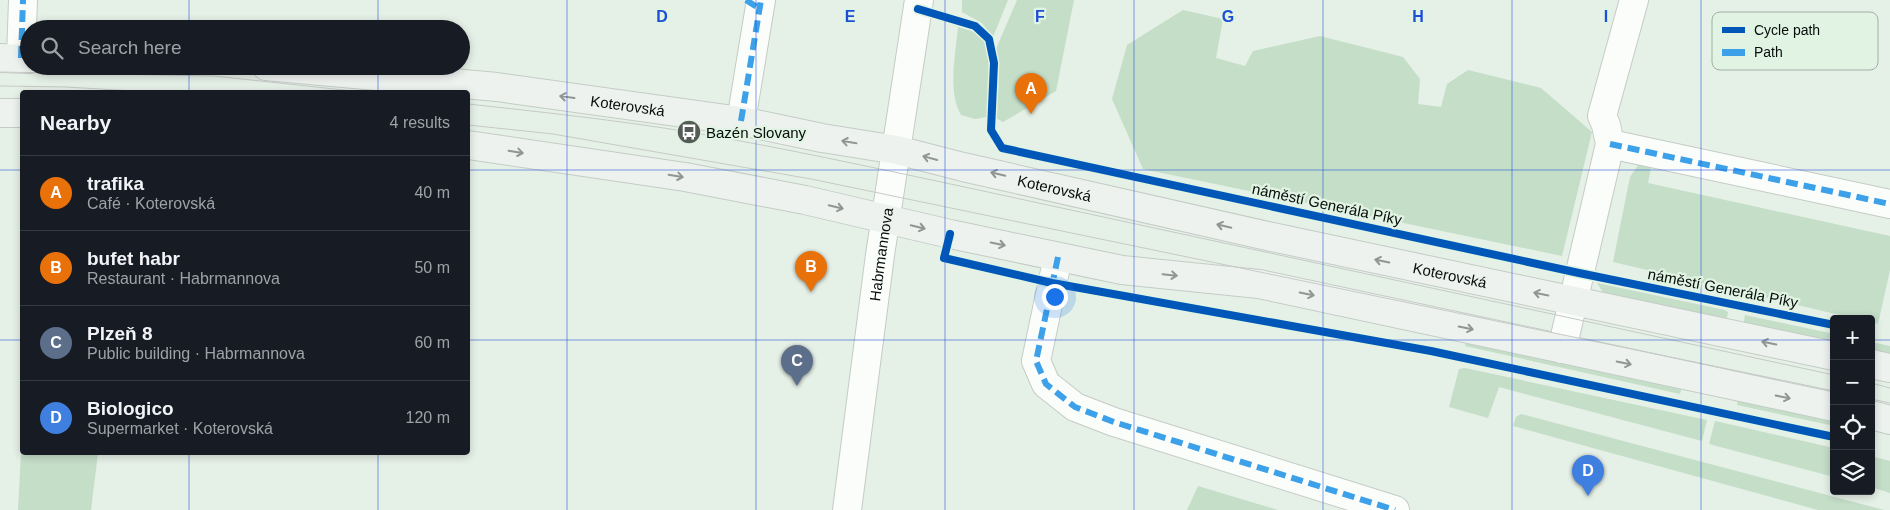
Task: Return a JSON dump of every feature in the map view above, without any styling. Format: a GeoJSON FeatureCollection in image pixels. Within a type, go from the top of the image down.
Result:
{"type":"FeatureCollection","features":[{"type":"Feature","properties":{"kind":"street"},"geometry":{"type":"LineString","coordinates":[[21,20],[23,0]]}},
{"type":"Feature","properties":{"kind":"street","name":"Habrmannova"},"geometry":{"type":"LineString","coordinates":[[847,510],[885,219],[919,0]]}},
{"type":"Feature","properties":{"kind":"street"},"geometry":{"type":"LineString","coordinates":[[1562,349],[1610,144],[1606,124],[1602,116],[1634,0]]}},
{"type":"Feature","properties":{"kind":"street"},"geometry":{"type":"LineString","coordinates":[[741,121],[755,3]]}},
{"type":"Feature","properties":{"kind":"street"},"geometry":{"type":"LineString","coordinates":[[17,58],[20,29]]}},
{"type":"Feature","properties":{"kind":"street","name":"Koterovská"},"geometry":{"type":"LineString","coordinates":[[365,75],[497,87],[741,121],[822,138],[897,150],[963,167],[1272,237],[1830,355]]}},
{"type":"Feature","properties":{"kind":"street"},"geometry":{"type":"LineString","coordinates":[[0,113],[20,113]]}},
{"type":"Feature","properties":{"kind":"street"},"geometry":{"type":"LineString","coordinates":[[1610,144],[1890,204]]}},
{"type":"Feature","properties":{"kind":"street"},"geometry":{"type":"LineString","coordinates":[[470,145],[694,179],[805,200],[1122,270],[1259,284],[1830,407]]}},
{"type":"Feature","properties":{"kind":"street"},"geometry":{"type":"LineString","coordinates":[[1058,257],[1036,361],[1046,384],[1075,407],[1114,422],[1395,510]]}},
{"type":"Feature","properties":{"kind":"street"},"geometry":{"type":"LineString","coordinates":[[1875,365],[1890,368]]}},
{"type":"Feature","properties":{"kind":"street"},"geometry":{"type":"LineString","coordinates":[[1875,417],[1890,420]]}},
{"type":"Feature","properties":{"kind":"green space"},"geometry":{"type":"Polygon","coordinates":[[[962,0],[1008,0],[993,37],[982,23],[962,12],[962,0]]]}},
{"type":"Feature","properties":{"kind":"green space"},"geometry":{"type":"Polygon","coordinates":[[[1017,0],[1074,0],[1056,91],[1003,122],[996,118],[996,49],[1017,0]]]}},
{"type":"Feature","properties":{"kind":"green space"},"geometry":{"type":"Polygon","coordinates":[[[1183,10],[1223,19],[1216,58],[1245,66],[1253,51],[1320,36],[1403,57],[1420,79],[1418,104],[1441,107],[1447,84],[1468,70],[1541,88],[1592,132],[1562,256],[1143,169],[1112,99],[1127,45],[1183,10]]]}},
{"type":"Feature","properties":{"kind":"green space"},"geometry":{"type":"Polygon","coordinates":[[[958,27],[978,34],[986,45],[989,65],[987,117],[975,119],[961,115],[957,105],[953,83],[958,27]]]}},
{"type":"Feature","properties":{"kind":"green space"},"geometry":{"type":"Polygon","coordinates":[[[1641,161],[1652,163],[1648,183],[1890,236],[1890,270],[1878,324],[1875,323],[1875,315],[1840,315],[1613,262],[1630,177],[1641,161]]]}},
{"type":"Feature","properties":{"kind":"green space"},"geometry":{"type":"Polygon","coordinates":[[[1597,283],[1725,310],[1728,312],[1726,324],[1604,294],[1597,283]]]}},
{"type":"Feature","properties":{"kind":"green space"},"geometry":{"type":"Polygon","coordinates":[[[1745,315],[1830,333],[1830,346],[1743,327],[1745,315]]]}},
{"type":"Feature","properties":{"kind":"green space"},"geometry":{"type":"Polygon","coordinates":[[[1467,338],[1683,383],[1680,394],[1465,346],[1467,338]]]}},
{"type":"Feature","properties":{"kind":"green space"},"geometry":{"type":"Polygon","coordinates":[[[1875,343],[1890,346],[1890,359],[1875,356],[1875,343]]]}},
{"type":"Feature","properties":{"kind":"green space"},"geometry":{"type":"Polygon","coordinates":[[[1465,368],[1707,420],[1702,441],[1499,387],[1488,418],[1449,407],[1459,369],[1465,368]]]}},
{"type":"Feature","properties":{"kind":"green space"},"geometry":{"type":"Polygon","coordinates":[[[1739,394],[1830,414],[1830,425],[1737,405],[1739,394]]]}},
{"type":"Feature","properties":{"kind":"green space"},"geometry":{"type":"Polygon","coordinates":[[[1521,414],[1884,510],[1818,510],[1513,426],[1516,417],[1521,414]]]}},
{"type":"Feature","properties":{"kind":"green space"},"geometry":{"type":"Polygon","coordinates":[[[1715,421],[1830,447],[1830,476],[1709,444],[1715,421]]]}},
{"type":"Feature","properties":{"kind":"green space"},"geometry":{"type":"Polygon","coordinates":[[[21,455],[98,455],[91,510],[18,510],[21,455]]]}},
{"type":"Feature","properties":{"kind":"green space"},"geometry":{"type":"Polygon","coordinates":[[[1875,457],[1890,461],[1890,493],[1875,488],[1875,457]]]}},
{"type":"Feature","properties":{"kind":"green space"},"geometry":{"type":"Polygon","coordinates":[[[1198,486],[1278,510],[1187,510],[1198,486]]]}},
{"type":"Feature","properties":{"kind":"tram line"},"geometry":{"type":"LineString","coordinates":[[0,72],[20,72]]}},
{"type":"Feature","properties":{"kind":"tram line"},"geometry":{"type":"LineString","coordinates":[[160,75],[214,76],[344,90]]}},
{"type":"Feature","properties":{"kind":"tram line"},"geometry":{"type":"LineString","coordinates":[[0,86],[117,90]]}},
{"type":"Feature","properties":{"kind":"tram line"},"geometry":{"type":"LineString","coordinates":[[470,104],[579,116],[689,132],[791,151],[1830,374]]}},
{"type":"Feature","properties":{"kind":"tram line"},"geometry":{"type":"LineString","coordinates":[[470,125],[553,134],[811,179],[1830,390]]}},
{"type":"Feature","properties":{"kind":"tram line"},"geometry":{"type":"LineString","coordinates":[[1875,384],[1890,388]]}},
{"type":"Feature","properties":{"kind":"tram line"},"geometry":{"type":"LineString","coordinates":[[1875,400],[1890,403]]}},
{"type":"Feature","properties":{"kind":"marked path"},"geometry":{"type":"LineString","coordinates":[[22,20],[23,0]]}},
{"type":"Feature","properties":{"kind":"marked path"},"geometry":{"type":"LineString","coordinates":[[746,0],[760,9]]}},
{"type":"Feature","properties":{"kind":"marked path"},"geometry":{"type":"LineString","coordinates":[[741,121],[761,0]]}},
{"type":"Feature","properties":{"kind":"marked path"},"geometry":{"type":"LineString","coordinates":[[1610,144],[1890,204]]}},
{"type":"Feature","properties":{"kind":"marked path"},"geometry":{"type":"LineString","coordinates":[[1058,257],[1036,361],[1046,384],[1075,407],[1114,422],[1395,510]]}},
{"type":"Feature","properties":{"kind":"cycle path","name":"náměstí Generála Píky"},"geometry":{"type":"LineString","coordinates":[[918,9],[975,26],[989,39],[994,63],[991,130],[1002,148],[1579,273],[1830,324]]}},
{"type":"Feature","properties":{"kind":"cycle path"},"geometry":{"type":"LineString","coordinates":[[950,234],[944,258],[1052,283],[1431,351],[1830,436]]}},
{"type":"Feature","properties":{"kind":"place","name":"trafika"},"geometry":{"type":"Point","coordinates":[1031,114]}},
{"type":"Feature","properties":{"kind":"place","name":"Bazén Slovany"},"geometry":{"type":"Point","coordinates":[689,132]}},
{"type":"Feature","properties":{"kind":"place","name":"bufet habr"},"geometry":{"type":"Point","coordinates":[811,292]}},
{"type":"Feature","properties":{"kind":"place","name":"Plzeň 8"},"geometry":{"type":"Point","coordinates":[797,386]}},
{"type":"Feature","properties":{"kind":"place","name":"Biologico"},"geometry":{"type":"Point","coordinates":[1588,496]}}]}
